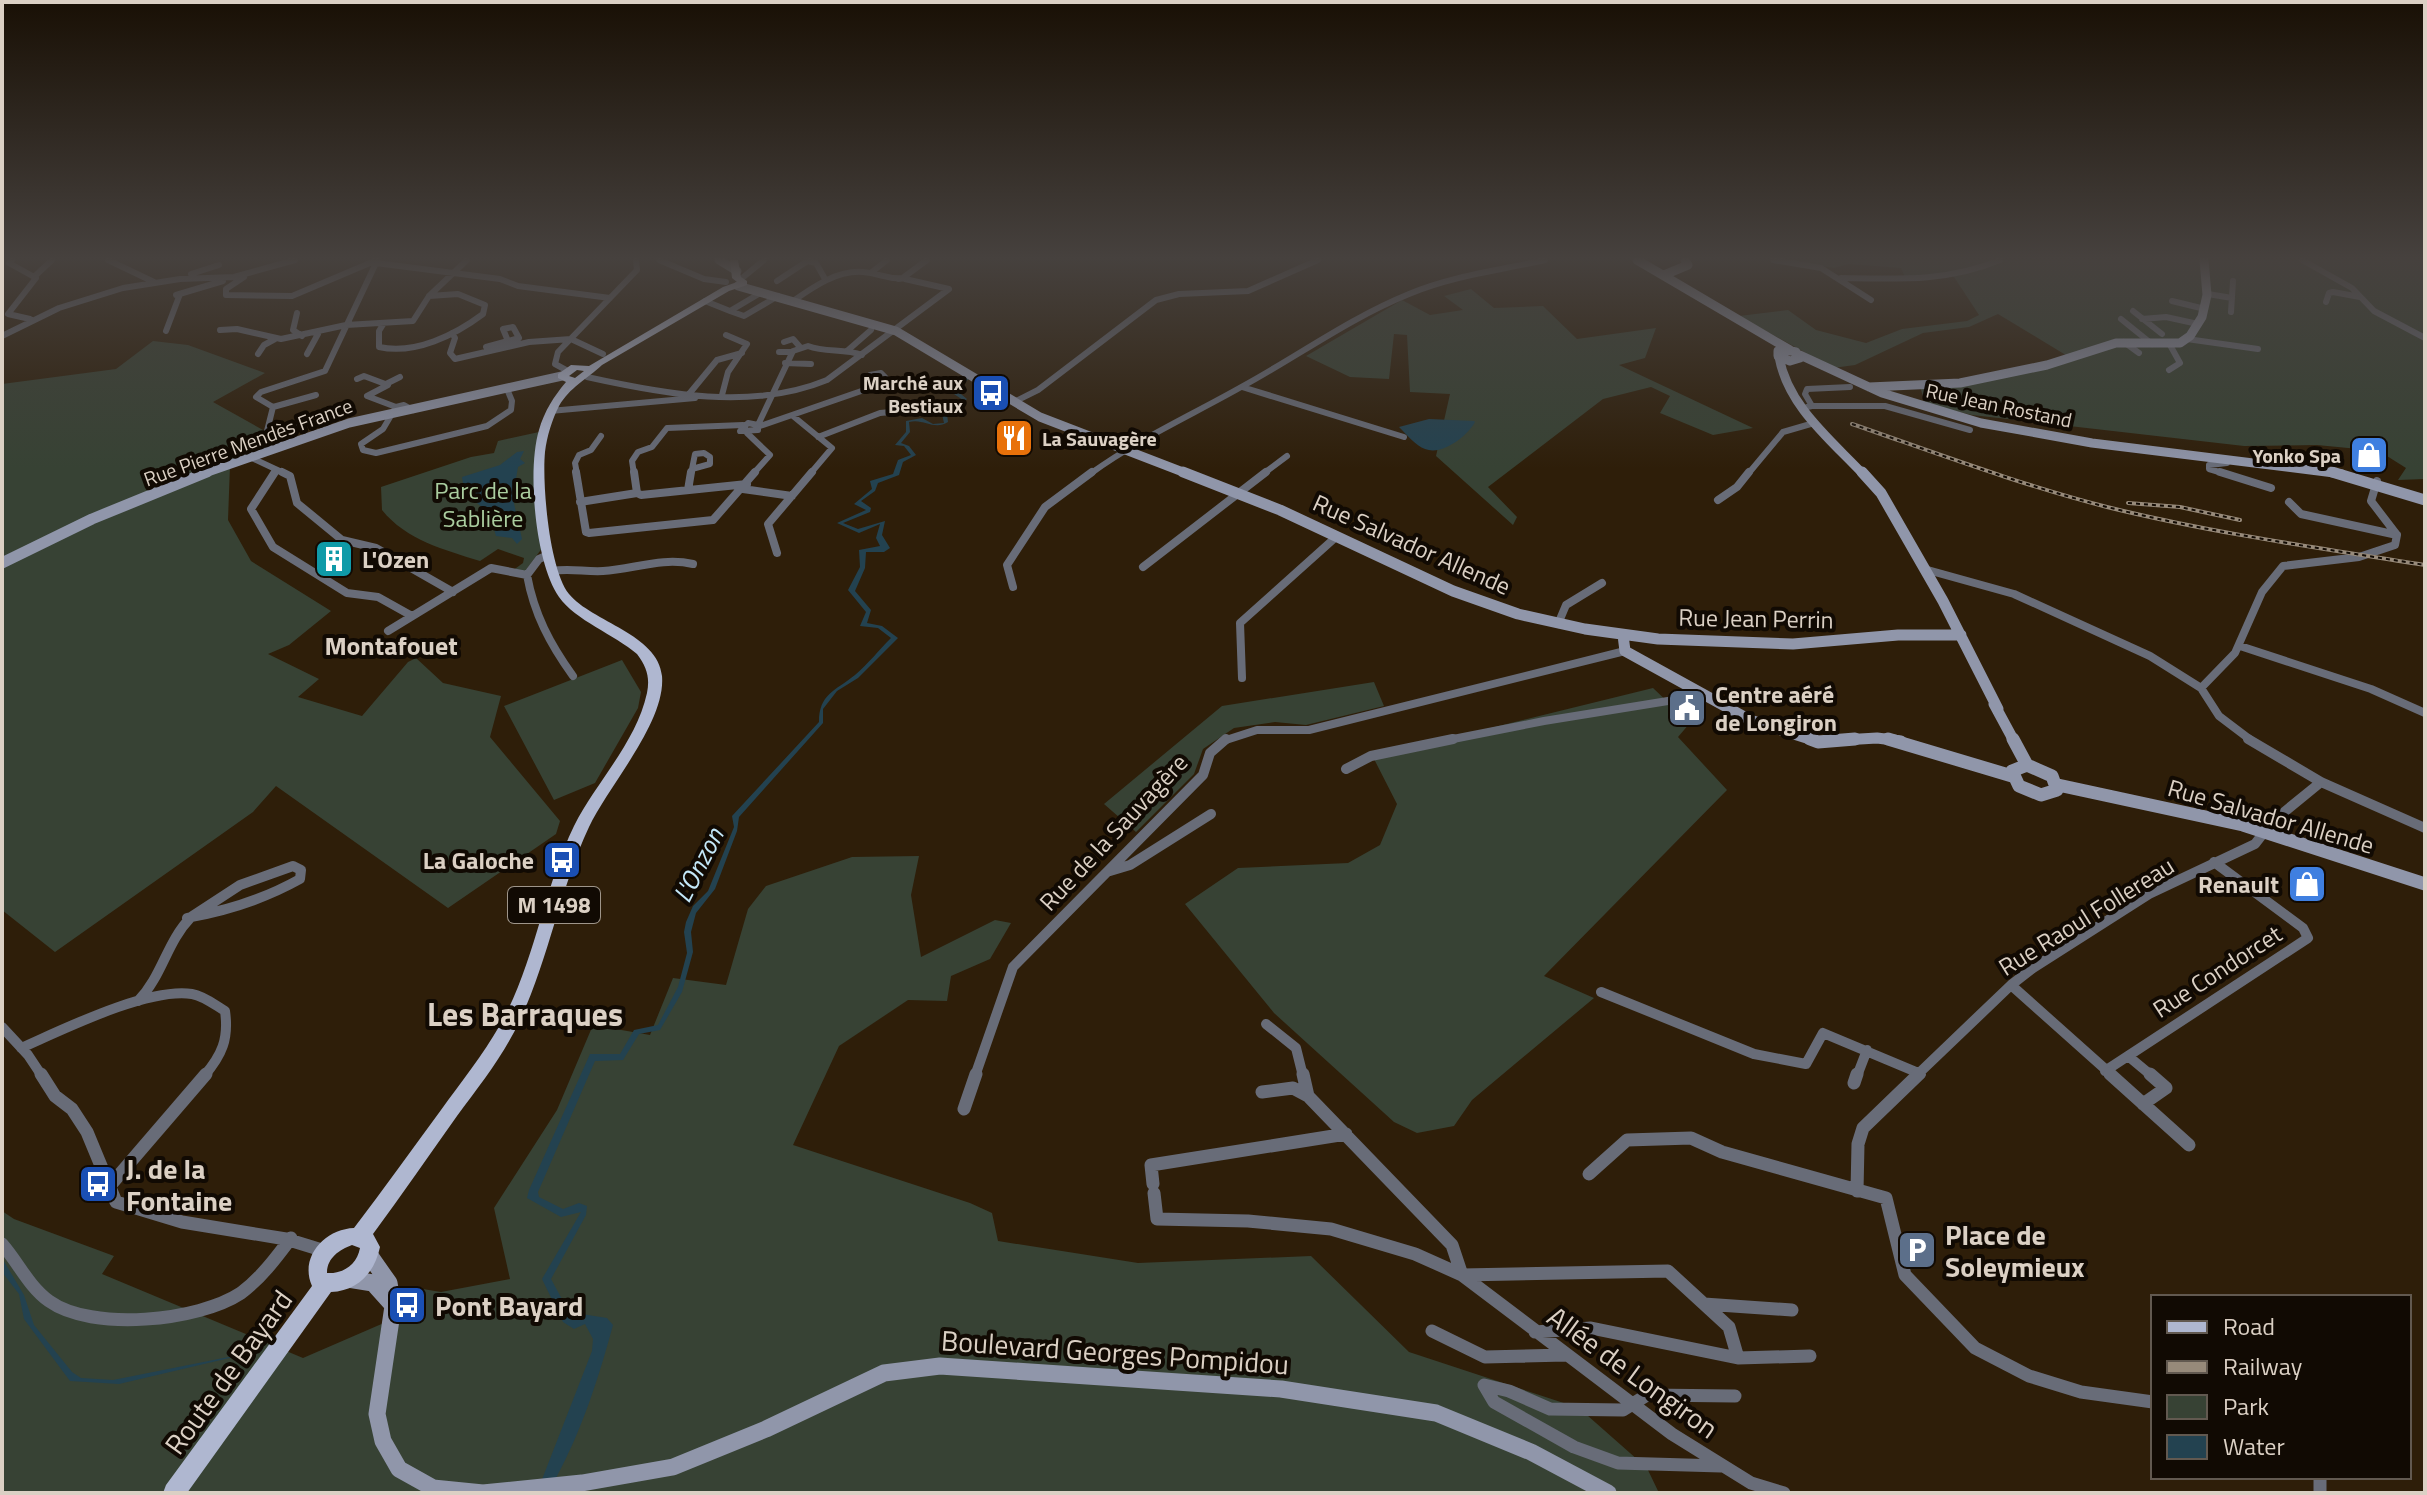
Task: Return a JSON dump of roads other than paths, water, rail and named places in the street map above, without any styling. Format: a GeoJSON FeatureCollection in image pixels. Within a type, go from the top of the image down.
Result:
{"type":"FeatureCollection","features":[{"type":"Feature","properties":{"kind":"main road"},"geometry":{"type":"LineString","coordinates":[[555,579],[548,555],[540,451],[567,376],[589,373],[659,330]]}},
{"type":"Feature","properties":{"kind":"main road","name":"M 1498"},"geometry":{"type":"LineString","coordinates":[[359,1237],[511,1021],[582,826],[629,749],[651,699],[655,674],[647,656],[633,643],[576,607],[555,579]]}},
{"type":"Feature","properties":{"kind":"main road"},"geometry":{"type":"LineString","coordinates":[[359,1237],[367,1241],[370,1256],[361,1269],[348,1279],[326,1283],[319,1280],[316,1267],[325,1251],[342,1238],[359,1237]]}},
{"type":"Feature","properties":{"kind":"main road","name":"Route de Bayard"},"geometry":{"type":"LineString","coordinates":[[174,1493],[326,1283]]}},
{"type":"Feature","properties":{"kind":"street"},"geometry":{"type":"LineString","coordinates":[[247,330],[275,339]]}},
{"type":"Feature","properties":{"kind":"street"},"geometry":{"type":"LineString","coordinates":[[293,330],[302,336]]}},
{"type":"Feature","properties":{"kind":"street"},"geometry":{"type":"LineString","coordinates":[[258,354],[264,345],[275,339],[333,330]]}},
{"type":"Feature","properties":{"kind":"street"},"geometry":{"type":"LineString","coordinates":[[316,395],[273,407],[256,397],[261,392],[325,371],[344,330]]}},
{"type":"Feature","properties":{"kind":"street"},"geometry":{"type":"LineString","coordinates":[[380,330],[379,347],[387,350],[403,349],[458,330]]}},
{"type":"Feature","properties":{"kind":"street"},"geometry":{"type":"LineString","coordinates":[[503,330],[508,341]]}},
{"type":"Feature","properties":{"kind":"street"},"geometry":{"type":"LineString","coordinates":[[514,330],[520,341]]}},
{"type":"Feature","properties":{"kind":"street"},"geometry":{"type":"LineString","coordinates":[[567,376],[555,364],[555,358],[580,330]]}},
{"type":"Feature","properties":{"kind":"street"},"geometry":{"type":"LineString","coordinates":[[847,351],[871,330]]}},
{"type":"Feature","properties":{"kind":"street","name":"Rue Salvador Allende"},"geometry":{"type":"LineString","coordinates":[[892,330],[1052,422],[1237,493],[1453,591],[1518,614],[1623,635]]}},
{"type":"Feature","properties":{"kind":"street"},"geometry":{"type":"LineString","coordinates":[[1014,402],[1038,390],[1117,330]]}},
{"type":"Feature","properties":{"kind":"street"},"geometry":{"type":"LineString","coordinates":[[1013,587],[1007,565],[1045,507],[1121,450],[1242,387],[1339,330]]}},
{"type":"Feature","properties":{"kind":"street"},"geometry":{"type":"LineString","coordinates":[[1754,330],[1790,350],[1796,358]]}},
{"type":"Feature","properties":{"kind":"street"},"geometry":{"type":"LineString","coordinates":[[1754,330],[1778,354],[1796,358]]}},
{"type":"Feature","properties":{"kind":"street"},"geometry":{"type":"LineString","coordinates":[[2134,330],[2152,344]]}},
{"type":"Feature","properties":{"kind":"street"},"geometry":{"type":"LineString","coordinates":[[2156,330],[2162,334]]}},
{"type":"Feature","properties":{"kind":"street"},"geometry":{"type":"LineString","coordinates":[[2187,339],[2194,330]]}},
{"type":"Feature","properties":{"kind":"street"},"geometry":{"type":"LineString","coordinates":[[589,373],[689,394],[772,393],[813,387],[896,331]]}},
{"type":"Feature","properties":{"kind":"street"},"geometry":{"type":"LineString","coordinates":[[452,333],[455,338],[450,353],[455,359],[520,341]]}},
{"type":"Feature","properties":{"kind":"street"},"geometry":{"type":"LineString","coordinates":[[307,354],[318,334]]}},
{"type":"Feature","properties":{"kind":"street"},"geometry":{"type":"LineString","coordinates":[[722,395],[728,372],[747,344],[726,335]]}},
{"type":"Feature","properties":{"kind":"street"},"geometry":{"type":"LineString","coordinates":[[492,348],[508,341],[571,339],[603,354]]}},
{"type":"Feature","properties":{"kind":"street"},"geometry":{"type":"LineString","coordinates":[[784,342],[793,339],[800,347]]}},
{"type":"Feature","properties":{"kind":"street"},"geometry":{"type":"LineString","coordinates":[[1866,387],[1960,383],[2047,365],[2124,342],[2170,345],[2187,339],[2258,349]]}},
{"type":"Feature","properties":{"kind":"street"},"geometry":{"type":"LineString","coordinates":[[2124,342],[2139,353]]}},
{"type":"Feature","properties":{"kind":"street"},"geometry":{"type":"LineString","coordinates":[[2169,370],[2180,363],[2170,345]]}},
{"type":"Feature","properties":{"kind":"street"},"geometry":{"type":"LineString","coordinates":[[758,426],[764,421],[772,393],[792,352],[808,346],[862,355]]}},
{"type":"Feature","properties":{"kind":"street"},"geometry":{"type":"LineString","coordinates":[[1778,354],[1790,350]]}},
{"type":"Feature","properties":{"kind":"street"},"geometry":{"type":"LineString","coordinates":[[779,352],[792,352]]}},
{"type":"Feature","properties":{"kind":"street"},"geometry":{"type":"LineString","coordinates":[[689,394],[703,370],[731,353],[742,353]]}},
{"type":"Feature","properties":{"kind":"street"},"geometry":{"type":"LineString","coordinates":[[1778,354],[1787,391],[1881,493],[2027,765]]}},
{"type":"Feature","properties":{"kind":"street"},"geometry":{"type":"LineString","coordinates":[[1781,370],[1796,358]]}},
{"type":"Feature","properties":{"kind":"street","name":"Rue Jean Rostand"},"geometry":{"type":"LineString","coordinates":[[1796,358],[1814,362],[1903,401],[1949,416],[2013,430],[2338,473],[2377,482]]}},
{"type":"Feature","properties":{"kind":"street"},"geometry":{"type":"LineString","coordinates":[[785,363],[811,364]]}},
{"type":"Feature","properties":{"kind":"street"},"geometry":{"type":"LineString","coordinates":[[357,379],[364,376],[388,385],[367,396],[393,411],[383,429],[361,444],[363,450],[376,453],[487,426],[511,410],[512,401],[507,389]]}},
{"type":"Feature","properties":{"kind":"street","name":"Rue Pierre Mendès France"},"geometry":{"type":"LineString","coordinates":[[2,563],[92,519],[349,423],[393,411],[413,410],[567,376]]}},
{"type":"Feature","properties":{"kind":"street"},"geometry":{"type":"LineString","coordinates":[[384,383],[400,377]]}},
{"type":"Feature","properties":{"kind":"street"},"geometry":{"type":"LineString","coordinates":[[637,493],[632,461],[638,452],[652,447],[664,429],[745,429],[793,416],[870,388],[875,382]]}},
{"type":"Feature","properties":{"kind":"street"},"geometry":{"type":"LineString","coordinates":[[1897,385],[1893,391],[1903,401]]}},
{"type":"Feature","properties":{"kind":"street"},"geometry":{"type":"LineString","coordinates":[[1242,387],[1404,437]]}},
{"type":"Feature","properties":{"kind":"street"},"geometry":{"type":"LineString","coordinates":[[1812,406],[1805,394],[1807,389],[1850,387]]}},
{"type":"Feature","properties":{"kind":"street"},"geometry":{"type":"LineString","coordinates":[[554,411],[689,399],[701,395]]}},
{"type":"Feature","properties":{"kind":"street"},"geometry":{"type":"LineString","coordinates":[[1800,407],[1885,406],[1970,430]]}},
{"type":"Feature","properties":{"kind":"street"},"geometry":{"type":"LineString","coordinates":[[273,407],[267,431],[281,447]]}},
{"type":"Feature","properties":{"kind":"street"},"geometry":{"type":"LineString","coordinates":[[818,437],[880,413],[891,412]]}},
{"type":"Feature","properties":{"kind":"street"},"geometry":{"type":"LineString","coordinates":[[271,435],[336,413]]}},
{"type":"Feature","properties":{"kind":"street"},"geometry":{"type":"LineString","coordinates":[[777,553],[768,524],[832,448],[793,416]]}},
{"type":"Feature","properties":{"kind":"street"},"geometry":{"type":"LineString","coordinates":[[1718,500],[1737,487],[1783,432],[1814,423]]}},
{"type":"Feature","properties":{"kind":"street"},"geometry":{"type":"LineString","coordinates":[[601,436],[591,450],[579,455],[575,463],[586,532],[595,534],[713,520],[770,455],[745,429]]}},
{"type":"Feature","properties":{"kind":"street"},"geometry":{"type":"LineString","coordinates":[[1143,567],[1287,456]]}},
{"type":"Feature","properties":{"kind":"street"},"geometry":{"type":"LineString","coordinates":[[252,458],[292,478],[297,503],[342,540],[376,548],[453,592]]}},
{"type":"Feature","properties":{"kind":"street"},"geometry":{"type":"LineString","coordinates":[[2238,460],[2215,463],[2209,465],[2209,469],[2271,488]]}},
{"type":"Feature","properties":{"kind":"street","name":"Rue Jean Rostand"},"geometry":{"type":"LineString","coordinates":[[2238,460],[2317,467],[2425,498]]}},
{"type":"Feature","properties":{"kind":"street"},"geometry":{"type":"LineString","coordinates":[[688,490],[691,469]]}},
{"type":"Feature","properties":{"kind":"street"},"geometry":{"type":"LineString","coordinates":[[276,470],[251,509],[273,547],[347,593],[378,597],[412,616]]}},
{"type":"Feature","properties":{"kind":"street"},"geometry":{"type":"LineString","coordinates":[[2201,688],[2225,667],[2240,646],[2272,573],[2283,566],[2387,551],[2395,545],[2397,535],[2371,501],[2377,482]]}},
{"type":"Feature","properties":{"kind":"street"},"geometry":{"type":"LineString","coordinates":[[580,502],[637,493],[653,495],[745,487],[792,496]]}},
{"type":"Feature","properties":{"kind":"street"},"geometry":{"type":"LineString","coordinates":[[2289,502],[2301,514],[2397,535]]}},
{"type":"Feature","properties":{"kind":"street"},"geometry":{"type":"LineString","coordinates":[[1242,678],[1240,623],[1336,537]]}},
{"type":"Feature","properties":{"kind":"street"},"geometry":{"type":"LineString","coordinates":[[548,555],[539,559],[527,575],[533,610],[549,645],[573,676]]}},
{"type":"Feature","properties":{"kind":"street"},"geometry":{"type":"LineString","coordinates":[[555,579],[578,568],[586,572],[681,560],[693,564]]}},
{"type":"Feature","properties":{"kind":"street"},"geometry":{"type":"LineString","coordinates":[[388,631],[491,568],[527,575]]}},
{"type":"Feature","properties":{"kind":"street"},"geometry":{"type":"LineString","coordinates":[[1924,572],[2014,594],[2150,656],[2201,688],[2219,716],[2232,729],[2321,782],[2425,828]]}},
{"type":"Feature","properties":{"kind":"street"},"geometry":{"type":"LineString","coordinates":[[1558,624],[1566,605],[1602,583]]}},
{"type":"Feature","properties":{"kind":"street"},"geometry":{"type":"LineString","coordinates":[[1623,635],[1625,651],[1750,720],[1818,742],[1877,738],[1899,741],[2012,776],[2019,786],[2033,794],[2048,795],[2057,790],[2058,785],[2047,771],[2027,765],[2015,767],[2012,776]]}},
{"type":"Feature","properties":{"kind":"street","name":"Rue Jean Perrin"},"geometry":{"type":"LineString","coordinates":[[1623,635],[1793,644],[1890,637],[1959,639]]}},
{"type":"Feature","properties":{"kind":"street"},"geometry":{"type":"LineString","coordinates":[[2240,646],[2371,689],[2425,713]]}},
{"type":"Feature","properties":{"kind":"street","name":"Rue de la Sauvagère"},"geometry":{"type":"LineString","coordinates":[[964,1109],[1013,967],[1203,775],[1211,752],[1230,737],[1262,729],[1309,730],[1625,651]]}},
{"type":"Feature","properties":{"kind":"street"},"geometry":{"type":"LineString","coordinates":[[1346,769],[1371,756],[1544,721],[1705,695]]}},
{"type":"Feature","properties":{"kind":"street","name":"Rue Raoul Follereau"},"geometry":{"type":"LineString","coordinates":[[1857,1191],[1858,1144],[1863,1128],[2011,985],[2149,894],[2255,844],[2272,822],[2321,782]]}},
{"type":"Feature","properties":{"kind":"street","name":"Rue Salvador Allende"},"geometry":{"type":"LineString","coordinates":[[2058,785],[2266,833],[2425,884]]}},
{"type":"Feature","properties":{"kind":"street"},"geometry":{"type":"LineString","coordinates":[[1108,871],[1130,865],[1211,814]]}},
{"type":"Feature","properties":{"kind":"street","name":"Rue Condorcet"},"geometry":{"type":"LineString","coordinates":[[2105,1071],[2308,938],[2303,928],[2214,862]]}},
{"type":"Feature","properties":{"kind":"street"},"geometry":{"type":"LineString","coordinates":[[135,1004],[149,990],[162,966],[168,946],[187,918],[216,897],[252,881],[293,866],[301,870],[300,879],[284,888],[230,908],[187,918]]}},
{"type":"Feature","properties":{"kind":"street"},"geometry":{"type":"LineString","coordinates":[[2011,985],[2189,1145]]}},
{"type":"Feature","properties":{"kind":"street"},"geometry":{"type":"LineString","coordinates":[[1601,992],[1754,1054],[1806,1064],[1823,1033],[1921,1074]]}},
{"type":"Feature","properties":{"kind":"street"},"geometry":{"type":"LineString","coordinates":[[21,1048],[135,1004],[170,994],[193,994],[225,1011],[228,1032],[220,1058],[108,1188]]}},
{"type":"Feature","properties":{"kind":"street"},"geometry":{"type":"LineString","coordinates":[[1266,1024],[1296,1048],[1308,1096]]}},
{"type":"Feature","properties":{"kind":"street"},"geometry":{"type":"LineString","coordinates":[[2,1027],[55,1096],[72,1109],[87,1132],[116,1202],[152,1215],[221,1230],[291,1238],[325,1251]]}},
{"type":"Feature","properties":{"kind":"street"},"geometry":{"type":"LineString","coordinates":[[1854,1083],[1867,1050]]}},
{"type":"Feature","properties":{"kind":"street"},"geometry":{"type":"LineString","coordinates":[[2128,1056],[2166,1088],[2143,1104]]}},
{"type":"Feature","properties":{"kind":"street"},"geometry":{"type":"LineString","coordinates":[[1262,1092],[1293,1088],[1308,1096],[1452,1245],[1462,1275]]}},
{"type":"Feature","properties":{"kind":"street"},"geometry":{"type":"LineString","coordinates":[[1346,1134],[1151,1165],[1157,1219],[1248,1221],[1331,1229],[1415,1254],[1462,1275],[1668,1271],[1729,1327],[1738,1358]]}},
{"type":"Feature","properties":{"kind":"street"},"geometry":{"type":"LineString","coordinates":[[1589,1174],[1627,1140],[1691,1138],[1722,1152],[1886,1198],[1905,1275],[1975,1348],[2029,1376],[2081,1392],[2151,1402]]}},
{"type":"Feature","properties":{"kind":"street"},"geometry":{"type":"LineString","coordinates":[[2,1244],[35,1287],[58,1307],[122,1319],[195,1314],[233,1297],[264,1273],[291,1238]]}},
{"type":"Feature","properties":{"kind":"street"},"geometry":{"type":"LineString","coordinates":[[370,1256],[389,1283],[393,1306]]}},
{"type":"Feature","properties":{"kind":"street","name":"Allée de Longiron"},"geometry":{"type":"LineString","coordinates":[[1462,1275],[1672,1434],[1751,1483],[1784,1493]]}},
{"type":"Feature","properties":{"kind":"street"},"geometry":{"type":"LineString","coordinates":[[348,1279],[373,1283],[393,1306]]}},
{"type":"Feature","properties":{"kind":"street"},"geometry":{"type":"LineString","coordinates":[[1704,1304],[1792,1310]]}},
{"type":"Feature","properties":{"kind":"street","name":"Boulevard Georges Pompidou"},"geometry":{"type":"LineString","coordinates":[[393,1306],[377,1414],[383,1441],[399,1469],[433,1488],[483,1493],[673,1467],[766,1429],[884,1373],[940,1366],[1281,1389],[1436,1413],[1531,1452],[1608,1493]]}},
{"type":"Feature","properties":{"kind":"street"},"geometry":{"type":"LineString","coordinates":[[1535,1332],[1591,1328],[1738,1358],[1810,1356]]}},
{"type":"Feature","properties":{"kind":"street"},"geometry":{"type":"LineString","coordinates":[[1432,1331],[1485,1357],[1566,1355]]}},
{"type":"Feature","properties":{"kind":"street"},"geometry":{"type":"LineString","coordinates":[[1724,1466],[1618,1463],[1574,1447],[1494,1402],[1484,1385],[1509,1391],[1550,1409],[1623,1410],[1647,1395],[1735,1396]]}},
{"type":"Feature","properties":{"kind":"water"},"geometry":{"type":"Polygon","coordinates":[[[967,376],[970,378],[956,390],[967,399],[960,405],[961,410],[947,414],[948,422],[943,424],[933,425],[909,422],[910,432],[901,443],[909,446],[916,455],[903,462],[899,475],[878,483],[875,491],[861,501],[871,508],[870,512],[843,523],[858,529],[885,521],[882,535],[890,548],[884,552],[866,552],[865,568],[855,591],[871,610],[867,623],[882,626],[898,638],[858,678],[837,691],[823,709],[823,723],[739,817],[737,831],[715,889],[696,913],[691,932],[693,952],[682,992],[660,1030],[639,1034],[623,1060],[595,1061],[538,1192],[539,1197],[563,1209],[579,1203],[587,1206],[586,1215],[551,1279],[569,1312],[607,1318],[613,1325],[573,1442],[555,1480],[541,1482],[592,1351],[593,1339],[585,1324],[574,1329],[563,1322],[542,1279],[581,1212],[561,1217],[527,1198],[529,1190],[590,1054],[620,1054],[634,1030],[658,1025],[678,987],[687,953],[686,922],[693,906],[708,891],[734,827],[732,816],[819,722],[825,699],[860,671],[891,638],[878,628],[860,626],[866,612],[848,590],[860,567],[859,550],[880,546],[876,538],[880,524],[859,533],[837,523],[866,510],[854,504],[872,489],[870,481],[893,474],[898,460],[911,455],[904,446],[895,445],[906,432],[906,421],[922,418],[933,424],[944,423],[942,414],[956,409],[956,404],[963,400],[954,394],[953,388],[967,376]]]}},
{"type":"Feature","properties":{"kind":"water"},"geometry":{"type":"Polygon","coordinates":[[[1429,419],[1475,422],[1467,433],[1439,450],[1418,445],[1399,427],[1429,419]]]}},
{"type":"Feature","properties":{"kind":"water"},"geometry":{"type":"Polygon","coordinates":[[[524,451],[520,459],[525,463],[518,467],[514,490],[521,494],[513,499],[522,539],[517,544],[512,538],[496,536],[489,512],[468,493],[462,477],[500,465],[517,452],[524,451]]]}},
{"type":"Feature","properties":{"kind":"water"},"geometry":{"type":"Polygon","coordinates":[[[2,1258],[24,1295],[34,1325],[72,1372],[81,1378],[113,1380],[268,1349],[119,1384],[70,1381],[24,1319],[19,1294],[2,1272],[2,1258]]]}},
{"type":"Feature","properties":{"kind":"railway"},"geometry":{"type":"LineString","coordinates":[[1852,424],[2011,479],[2107,507],[2226,532],[2425,565]]}},
{"type":"Feature","properties":{"kind":"railway"},"geometry":{"type":"LineString","coordinates":[[2128,503],[2180,507],[2240,520]]}},
{"type":"Feature","properties":{"kind":"place","name":"Marché aux Bestiaux"},"geometry":{"type":"Point","coordinates":[991,393]}},
{"type":"Feature","properties":{"kind":"place","name":"La Sauvagère"},"geometry":{"type":"Point","coordinates":[1014,438]}},
{"type":"Feature","properties":{"kind":"place","name":"Yonko Spa"},"geometry":{"type":"Point","coordinates":[2369,455]}},
{"type":"Feature","properties":{"kind":"place","name":"L'Ozen"},"geometry":{"type":"Point","coordinates":[334,559]}},
{"type":"Feature","properties":{"kind":"place","name":"Centre aéré de Longiron"},"geometry":{"type":"Point","coordinates":[1687,708]}},
{"type":"Feature","properties":{"kind":"place","name":"La Galoche"},"geometry":{"type":"Point","coordinates":[562,860]}},
{"type":"Feature","properties":{"kind":"place","name":"Renault"},"geometry":{"type":"Point","coordinates":[2307,884]}},
{"type":"Feature","properties":{"kind":"place","name":"J. de la Fontaine"},"geometry":{"type":"Point","coordinates":[98,1184]}},
{"type":"Feature","properties":{"kind":"place","name":"Place de Soleymieux"},"geometry":{"type":"Point","coordinates":[1917,1250]}},
{"type":"Feature","properties":{"kind":"place","name":"Pont Bayard"},"geometry":{"type":"Point","coordinates":[407,1305]}},
{"type":"Feature","properties":{"kind":"district","name":"Montafouet"},"geometry":{"type":"Point","coordinates":[391,645]}},
{"type":"Feature","properties":{"kind":"district","name":"Les Barraques"},"geometry":{"type":"Point","coordinates":[525,1014]}},
{"type":"Feature","properties":{"kind":"park label","name":"Parc de la Sablière"},"geometry":{"type":"Point","coordinates":[483,504]}},
{"type":"Feature","properties":{"kind":"water label","name":"L'Onzon"},"geometry":{"type":"Point","coordinates":[698,865]}}]}
